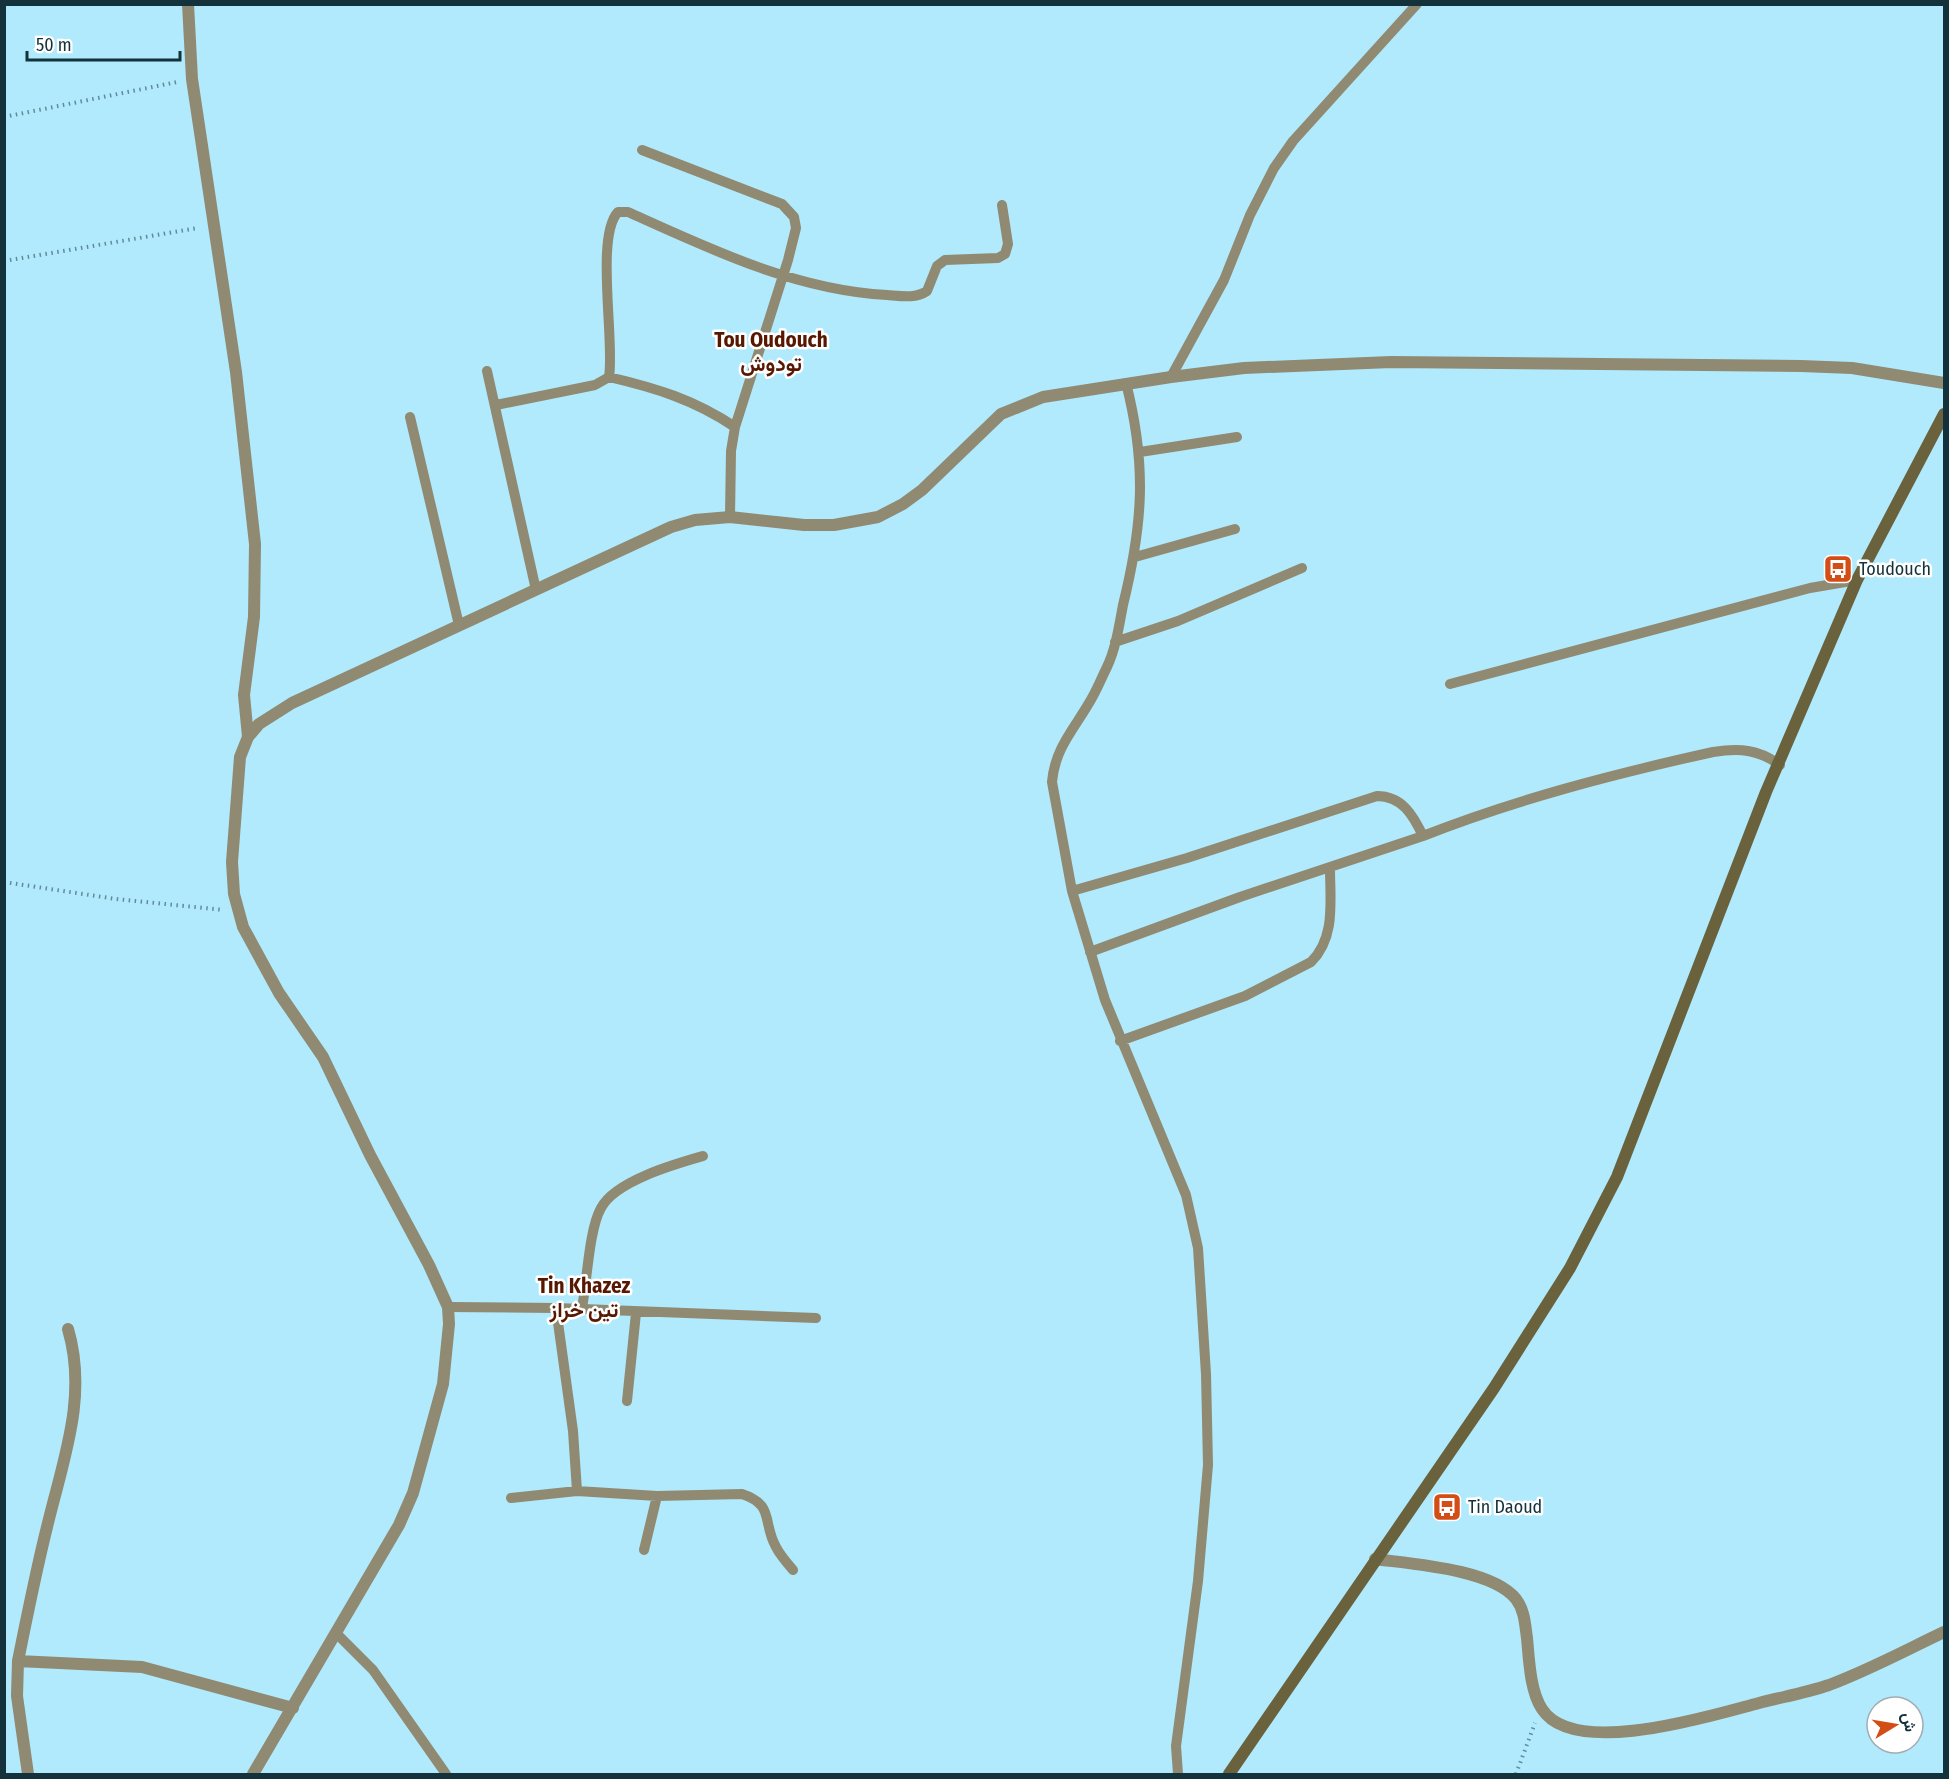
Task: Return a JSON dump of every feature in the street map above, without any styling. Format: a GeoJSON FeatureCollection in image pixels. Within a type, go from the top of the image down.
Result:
{"type":"FeatureCollection","features":[{"type":"Feature","properties":{"kind":"main road"},"geometry":{"type":"LineString","coordinates":[[1229,1774],[1494,1388],[1570,1268],[1617,1177],[1766,792],[1857,580],[1944,414]]}},
{"type":"Feature","properties":{"kind":"street"},"geometry":{"type":"LineString","coordinates":[[188,4],[192,79],[236,372],[255,544],[254,617],[244,695],[248,736]]}},
{"type":"Feature","properties":{"kind":"street"},"geometry":{"type":"LineString","coordinates":[[253,1774],[399,1526],[413,1493],[443,1384],[450,1324],[448,1307],[429,1265],[365,1146],[323,1057],[260,960],[248,939],[238,912],[234,894],[234,822],[240,757],[248,736],[259,724],[292,703],[671,527],[695,520],[730,517],[804,525],[834,525],[878,518],[922,490],[1001,414],[1043,397],[1171,376],[1244,368],[1391,362],[1594,366],[1705,364],[1851,368],[1944,383]]}},
{"type":"Feature","properties":{"kind":"street"},"geometry":{"type":"LineString","coordinates":[[28,1774],[16,1696],[18,1661],[70,1433],[77,1387],[76,1356],[68,1329]]}},
{"type":"Feature","properties":{"kind":"street"},"geometry":{"type":"LineString","coordinates":[[1375,1559],[1477,1577],[1508,1591],[1517,1600],[1524,1617],[1529,1657],[1542,1709],[1554,1721],[1568,1727],[1597,1732],[1639,1730],[1674,1724],[1722,1714],[1827,1685],[1882,1664],[1944,1632]]}},
{"type":"Feature","properties":{"kind":"street"},"geometry":{"type":"LineString","coordinates":[[18,1661],[142,1667],[293,1708]]}},
{"type":"Feature","properties":{"kind":"lane"},"geometry":{"type":"LineString","coordinates":[[1171,376],[1224,280],[1250,215],[1286,150],[1417,4]]}},
{"type":"Feature","properties":{"kind":"lane"},"geometry":{"type":"LineString","coordinates":[[642,150],[786,207],[794,217],[796,228],[783,276],[735,427],[731,451],[730,517]]}},
{"type":"Feature","properties":{"kind":"lane"},"geometry":{"type":"LineString","coordinates":[[609,377],[608,249],[613,219],[618,212],[628,212],[707,248],[783,276],[834,288],[910,296],[925,293],[930,289],[937,266],[945,260],[998,258],[1006,252],[1008,244],[1002,205]]}},
{"type":"Feature","properties":{"kind":"lane"},"geometry":{"type":"LineString","coordinates":[[487,371],[536,590]]}},
{"type":"Feature","properties":{"kind":"lane"},"geometry":{"type":"LineString","coordinates":[[496,405],[595,385],[609,377],[677,395],[714,413],[735,427]]}},
{"type":"Feature","properties":{"kind":"lane"},"geometry":{"type":"LineString","coordinates":[[1126,383],[1140,452],[1141,485],[1135,557],[1111,658],[1093,697],[1066,737],[1054,765],[1055,807],[1072,891],[1090,952],[1120,1041],[1186,1196],[1198,1248],[1206,1374],[1208,1464],[1198,1581],[1176,1746],[1178,1774]]}},
{"type":"Feature","properties":{"kind":"lane"},"geometry":{"type":"LineString","coordinates":[[410,417],[459,626]]}},
{"type":"Feature","properties":{"kind":"lane"},"geometry":{"type":"LineString","coordinates":[[1140,452],[1237,437]]}},
{"type":"Feature","properties":{"kind":"lane"},"geometry":{"type":"LineString","coordinates":[[1135,557],[1235,529]]}},
{"type":"Feature","properties":{"kind":"lane"},"geometry":{"type":"LineString","coordinates":[[1115,642],[1179,621],[1302,568]]}},
{"type":"Feature","properties":{"kind":"lane"},"geometry":{"type":"LineString","coordinates":[[1450,684],[1810,588],[1857,580]]}},
{"type":"Feature","properties":{"kind":"lane"},"geometry":{"type":"LineString","coordinates":[[1090,952],[1240,897],[1422,836],[1488,810],[1545,794],[1731,749],[1756,751],[1779,765]]}},
{"type":"Feature","properties":{"kind":"lane"},"geometry":{"type":"LineString","coordinates":[[1072,891],[1187,858],[1377,796],[1387,796],[1401,803],[1414,817],[1422,836]]}},
{"type":"Feature","properties":{"kind":"lane"},"geometry":{"type":"LineString","coordinates":[[1120,1041],[1245,996],[1311,962],[1319,953],[1329,930],[1330,868]]}},
{"type":"Feature","properties":{"kind":"lane"},"geometry":{"type":"LineString","coordinates":[[582,1308],[594,1224],[605,1200],[634,1182],[703,1156]]}},
{"type":"Feature","properties":{"kind":"lane"},"geometry":{"type":"LineString","coordinates":[[448,1307],[582,1308],[636,1313],[816,1318]]}},
{"type":"Feature","properties":{"kind":"lane"},"geometry":{"type":"LineString","coordinates":[[556,1308],[570,1408],[577,1491]]}},
{"type":"Feature","properties":{"kind":"lane"},"geometry":{"type":"LineString","coordinates":[[627,1401],[636,1313]]}},
{"type":"Feature","properties":{"kind":"lane"},"geometry":{"type":"LineString","coordinates":[[511,1498],[577,1491],[657,1496],[742,1494],[755,1498],[766,1511],[776,1546],[793,1570]]}},
{"type":"Feature","properties":{"kind":"lane"},"geometry":{"type":"LineString","coordinates":[[644,1550],[657,1496]]}},
{"type":"Feature","properties":{"kind":"lane"},"geometry":{"type":"LineString","coordinates":[[337,1634],[373,1670],[446,1774]]}},
{"type":"Feature","properties":{"kind":"path"},"geometry":{"type":"LineString","coordinates":[[4,117],[192,79]]}},
{"type":"Feature","properties":{"kind":"path"},"geometry":{"type":"LineString","coordinates":[[4,261],[214,226]]}},
{"type":"Feature","properties":{"kind":"path"},"geometry":{"type":"LineString","coordinates":[[4,882],[116,899],[238,912]]}},
{"type":"Feature","properties":{"kind":"path"},"geometry":{"type":"LineString","coordinates":[[1516,1774],[1542,1709]]}},
{"type":"Feature","properties":{"kind":"place","name":"Toudouch"},"geometry":{"type":"Point","coordinates":[1838,569]}},
{"type":"Feature","properties":{"kind":"place","name":"Tin Daoud"},"geometry":{"type":"Point","coordinates":[1447,1507]}},
{"type":"Feature","properties":{"kind":"district","name":"Tou Oudouch تودوش"},"geometry":{"type":"Point","coordinates":[771,352]}},
{"type":"Feature","properties":{"kind":"district","name":"Tin Khazez تين خراز"},"geometry":{"type":"Point","coordinates":[584,1298]}}]}
